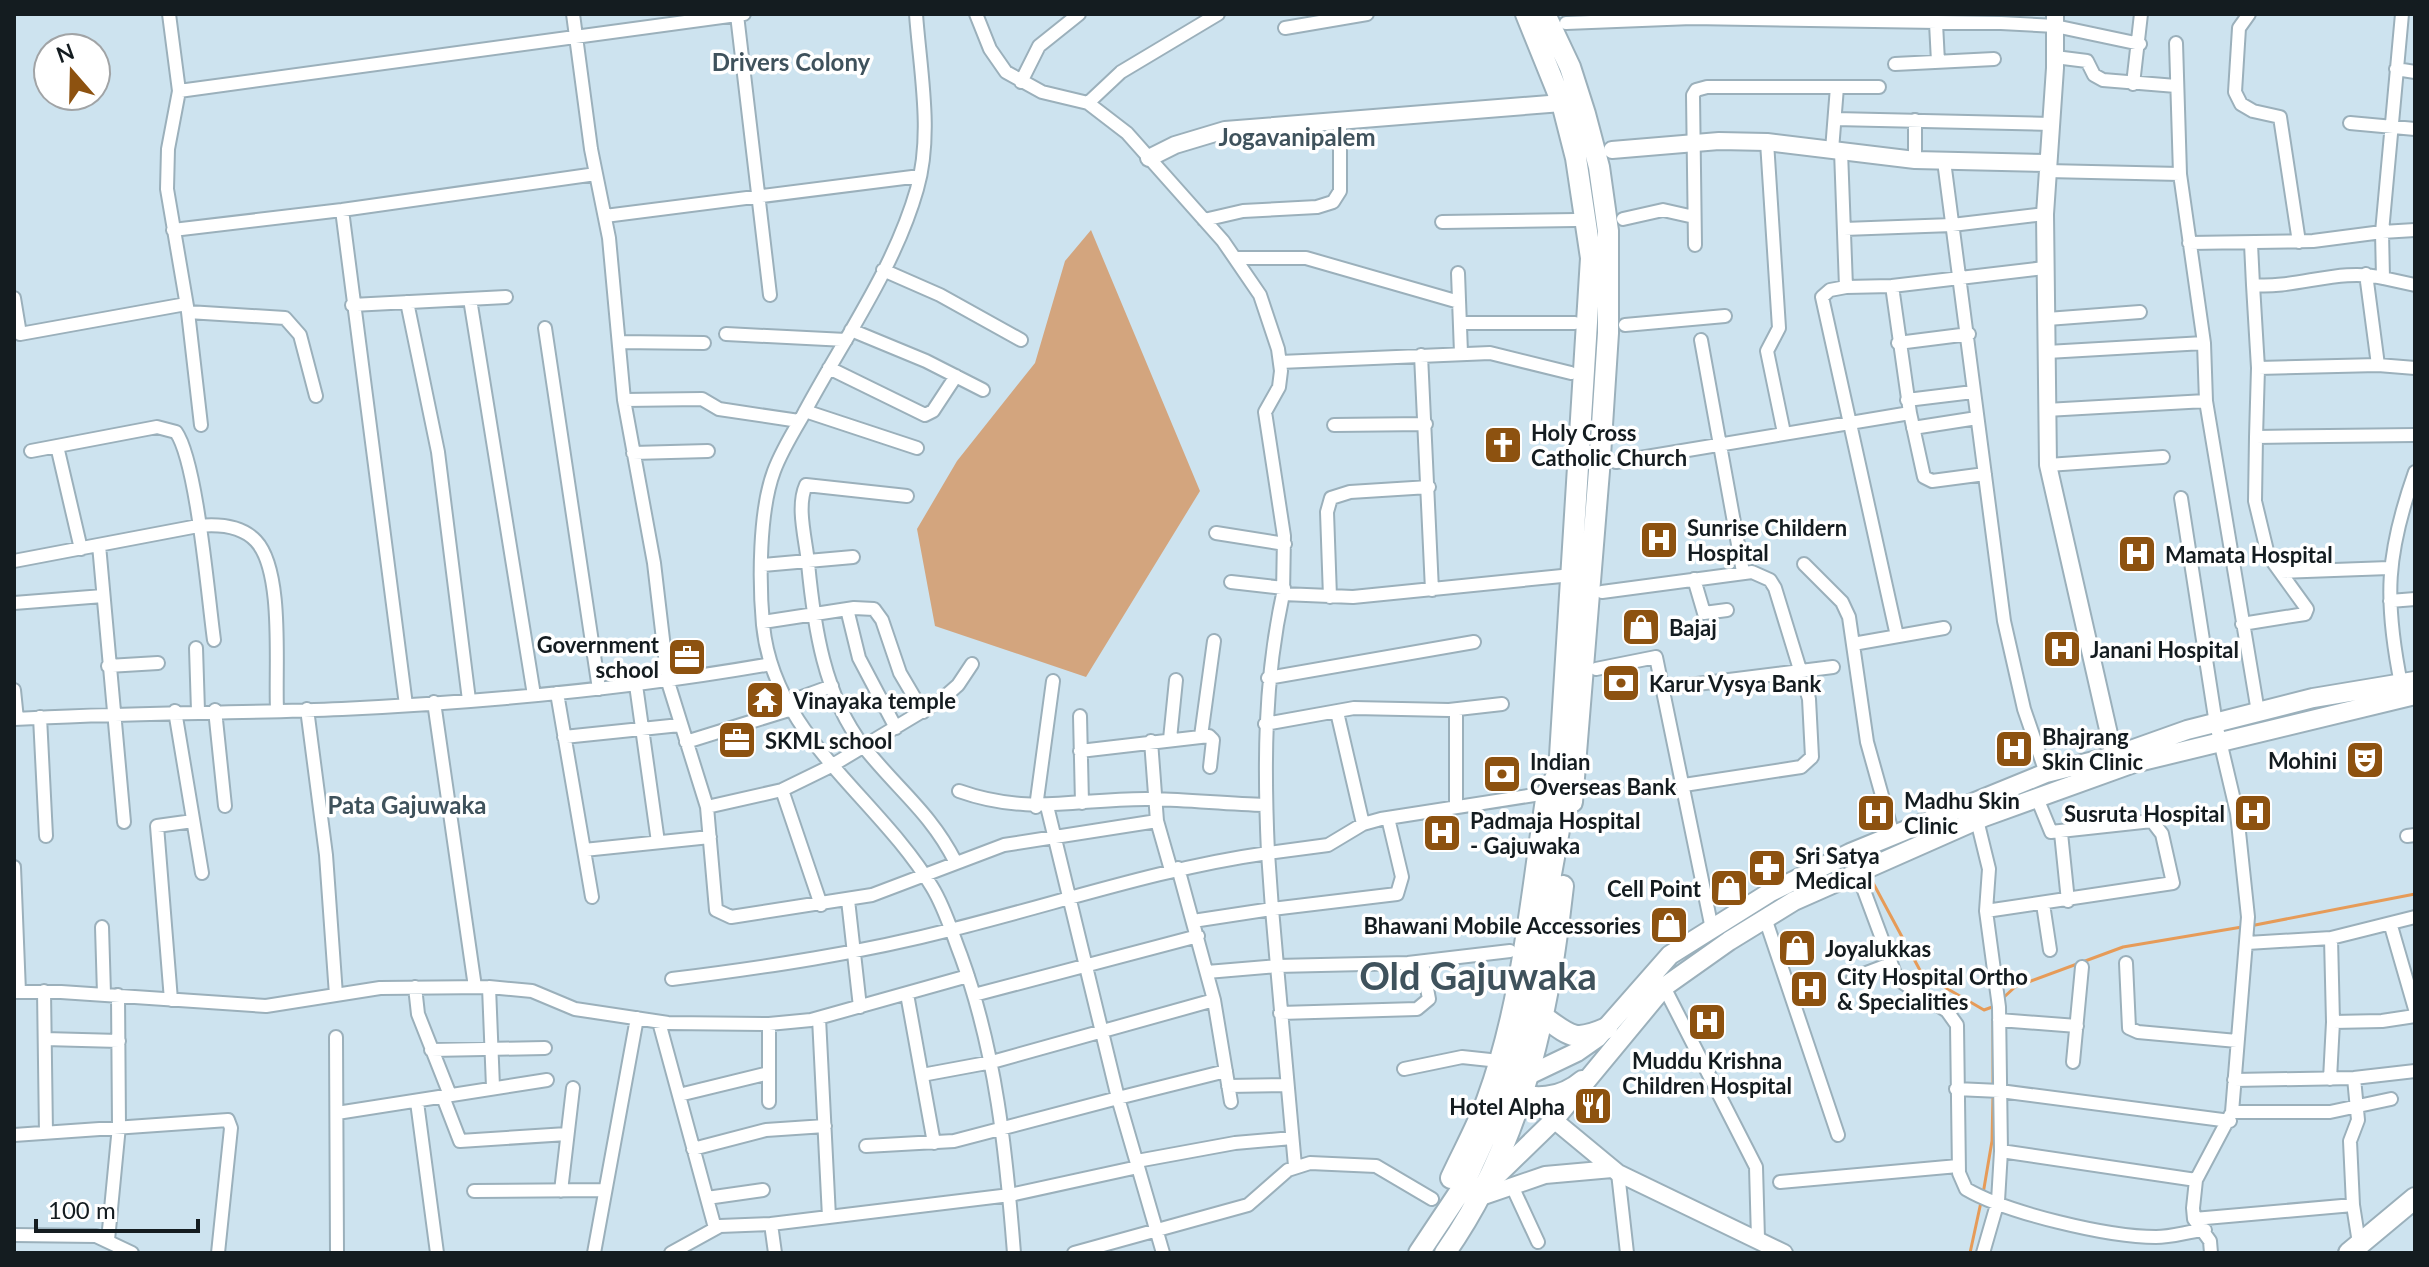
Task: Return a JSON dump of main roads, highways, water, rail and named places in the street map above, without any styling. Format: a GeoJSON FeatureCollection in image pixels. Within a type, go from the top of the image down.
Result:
{"type":"FeatureCollection","features":[{"type":"Feature","properties":{"kind":"main road"},"geometry":{"type":"LineString","coordinates":[[1519,1083],[1571,763],[1572,575],[1591,258],[1576,158],[1562,103],[1526,14]]}},
{"type":"Feature","properties":{"kind":"main road"},"geometry":{"type":"LineString","coordinates":[[1422,1247],[1487,1156],[1519,1083],[1544,1017],[1559,922],[1606,364],[1608,231],[1599,167],[1585,114],[1570,67],[1545,14]]}},
{"type":"Feature","properties":{"kind":"main road"},"geometry":{"type":"LineString","coordinates":[[1519,1083],[1577,1052],[1607,1028],[1659,966],[1712,929],[1769,893],[1850,853],[2046,773],[2410,687]]}},
{"type":"Feature","properties":{"kind":"main road"},"geometry":{"type":"LineString","coordinates":[[1445,1253],[1481,1193],[1554,1120],[1664,987],[1765,918],[1858,871],[1977,820],[2219,732],[2258,712],[2313,698],[2410,687]]}},
{"type":"Feature","properties":{"kind":"main road"},"geometry":{"type":"LineString","coordinates":[[1422,1247],[1486,1101],[1500,1057],[1521,965],[1547,793],[1571,763]]}},
{"type":"Feature","properties":{"kind":"main road"},"geometry":{"type":"LineString","coordinates":[[1544,1017],[1573,1037],[1583,1038],[1607,1028]]}},
{"type":"Feature","properties":{"kind":"main road"},"geometry":{"type":"LineString","coordinates":[[1519,1083],[1566,1091],[1600,1066]]}},
{"type":"Feature","properties":{"kind":"main road"},"geometry":{"type":"LineString","coordinates":[[1481,1193],[1487,1156]]}},
{"type":"Feature","properties":{"kind":"main road"},"geometry":{"type":"LineString","coordinates":[[2353,1250],[2415,1198]]}},
{"type":"Feature","properties":{"kind":"waterway"},"geometry":{"type":"LineString","coordinates":[[1872,881],[1922,974],[1984,1010],[1995,1006]]}},
{"type":"Feature","properties":{"kind":"waterway"},"geometry":{"type":"LineString","coordinates":[[2250,926],[2415,894]]}},
{"type":"Feature","properties":{"kind":"waterway"},"geometry":{"type":"LineString","coordinates":[[2003,998],[2015,987],[2123,947],[2242,927]]}},
{"type":"Feature","properties":{"kind":"waterway"},"geometry":{"type":"LineString","coordinates":[[1993,1019],[1993,1087]]}},
{"type":"Feature","properties":{"kind":"waterway"},"geometry":{"type":"LineString","coordinates":[[1983,1194],[1992,1141],[1993,1095]]}},
{"type":"Feature","properties":{"kind":"waterway"},"geometry":{"type":"LineString","coordinates":[[1970,1253],[1981,1202]]}},
{"type":"Feature","properties":{"kind":"place","name":"Holy Cross Catholic Church"},"geometry":{"type":"Point","coordinates":[1503,445]}},
{"type":"Feature","properties":{"kind":"place","name":"Sunrise Childern Hospital"},"geometry":{"type":"Point","coordinates":[1659,540]}},
{"type":"Feature","properties":{"kind":"place","name":"Mamata Hospital"},"geometry":{"type":"Point","coordinates":[2137,554]}},
{"type":"Feature","properties":{"kind":"place","name":"Bajaj"},"geometry":{"type":"Point","coordinates":[1641,627]}},
{"type":"Feature","properties":{"kind":"place","name":"Janani Hospital"},"geometry":{"type":"Point","coordinates":[2062,649]}},
{"type":"Feature","properties":{"kind":"place","name":"Government school"},"geometry":{"type":"Point","coordinates":[687,657]}},
{"type":"Feature","properties":{"kind":"place","name":"Karur Vysya Bank"},"geometry":{"type":"Point","coordinates":[1621,683]}},
{"type":"Feature","properties":{"kind":"place","name":"Vinayaka temple"},"geometry":{"type":"Point","coordinates":[765,700]}},
{"type":"Feature","properties":{"kind":"place","name":"SKML school"},"geometry":{"type":"Point","coordinates":[737,740]}},
{"type":"Feature","properties":{"kind":"place","name":"Bhajrang Skin Clinic"},"geometry":{"type":"Point","coordinates":[2014,749]}},
{"type":"Feature","properties":{"kind":"place","name":"Mohini"},"geometry":{"type":"Point","coordinates":[2365,760]}},
{"type":"Feature","properties":{"kind":"place","name":"Indian Overseas Bank"},"geometry":{"type":"Point","coordinates":[1502,774]}},
{"type":"Feature","properties":{"kind":"place","name":"Madhu Skin Clinic"},"geometry":{"type":"Point","coordinates":[1876,813]}},
{"type":"Feature","properties":{"kind":"place","name":"Susruta Hospital"},"geometry":{"type":"Point","coordinates":[2253,813]}},
{"type":"Feature","properties":{"kind":"place","name":"Padmaja Hospital - Gajuwaka"},"geometry":{"type":"Point","coordinates":[1442,833]}},
{"type":"Feature","properties":{"kind":"place","name":"Sri Satya Medical"},"geometry":{"type":"Point","coordinates":[1767,868]}},
{"type":"Feature","properties":{"kind":"place","name":"Cell Point"},"geometry":{"type":"Point","coordinates":[1729,888]}},
{"type":"Feature","properties":{"kind":"place","name":"Bhawani Mobile Accessories"},"geometry":{"type":"Point","coordinates":[1669,925]}},
{"type":"Feature","properties":{"kind":"place","name":"Joyalukkas"},"geometry":{"type":"Point","coordinates":[1797,948]}},
{"type":"Feature","properties":{"kind":"place","name":"City Hospital Ortho & Specialities"},"geometry":{"type":"Point","coordinates":[1809,989]}},
{"type":"Feature","properties":{"kind":"place","name":"Muddu Krishna Children Hospital"},"geometry":{"type":"Point","coordinates":[1707,1022]}},
{"type":"Feature","properties":{"kind":"place","name":"Hotel Alpha"},"geometry":{"type":"Point","coordinates":[1593,1106]}},
{"type":"Feature","properties":{"kind":"district","name":"Drivers Colony"},"geometry":{"type":"Point","coordinates":[791,61]}},
{"type":"Feature","properties":{"kind":"district","name":"Jogavanipalem"},"geometry":{"type":"Point","coordinates":[1297,136]}},
{"type":"Feature","properties":{"kind":"district","name":"Pata Gajuwaka"},"geometry":{"type":"Point","coordinates":[407,804]}},
{"type":"Feature","properties":{"kind":"district","name":"Old Gajuwaka"},"geometry":{"type":"Point","coordinates":[1478,975]}}]}
